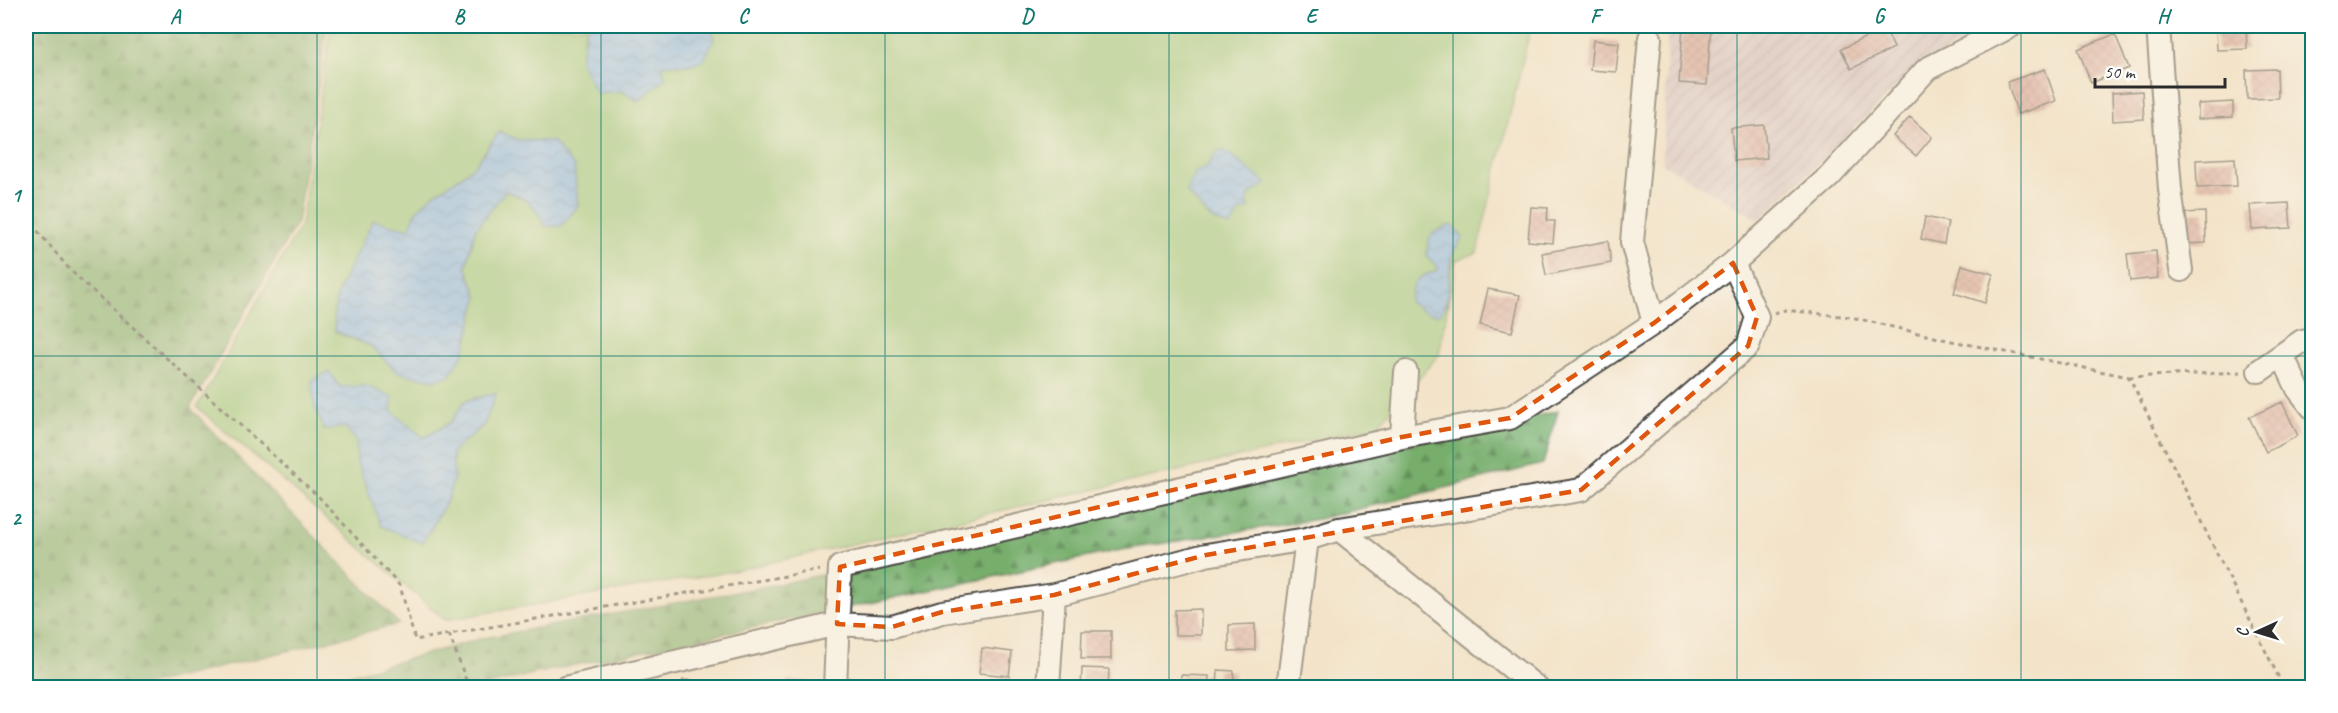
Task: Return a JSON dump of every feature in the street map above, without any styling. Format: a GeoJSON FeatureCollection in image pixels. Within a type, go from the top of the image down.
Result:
{"type":"FeatureCollection","features":[{"type":"Feature","properties":{"kind":"street"},"geometry":{"type":"LineString","coordinates":[[835,687],[840,567],[1402,437],[1510,418],[1654,323],[1733,263],[1830,176],[1927,69],[2011,26]]}},
{"type":"Feature","properties":{"kind":"street"},"geometry":{"type":"LineString","coordinates":[[2158,26],[2170,189],[2181,270]]}},
{"type":"Feature","properties":{"kind":"street"},"geometry":{"type":"LineString","coordinates":[[1650,38],[1632,242],[1654,323]]}},
{"type":"Feature","properties":{"kind":"street"},"geometry":{"type":"LineString","coordinates":[[565,687],[658,676],[837,624],[892,627],[942,612],[1054,595],[1206,555],[1307,539],[1340,529],[1581,490],[1748,346],[1757,317],[1733,263]]}},
{"type":"Feature","properties":{"kind":"street"},"geometry":{"type":"LineString","coordinates":[[2259,371],[2302,341],[2313,339]]}},
{"type":"Feature","properties":{"kind":"street"},"geometry":{"type":"LineString","coordinates":[[2282,355],[2298,389],[2313,406]]}},
{"type":"Feature","properties":{"kind":"street"},"geometry":{"type":"LineString","coordinates":[[1402,437],[1406,372]]}},
{"type":"Feature","properties":{"kind":"street"},"geometry":{"type":"LineString","coordinates":[[1340,529],[1537,687]]}},
{"type":"Feature","properties":{"kind":"street"},"geometry":{"type":"LineString","coordinates":[[1288,687],[1307,539]]}},
{"type":"Feature","properties":{"kind":"street"},"geometry":{"type":"LineString","coordinates":[[1048,687],[1054,595]]}},
{"type":"Feature","properties":{"kind":"path"},"geometry":{"type":"LineString","coordinates":[[26,217],[70,270],[328,507],[400,586],[415,640],[840,567]]}},
{"type":"Feature","properties":{"kind":"path"},"geometry":{"type":"LineString","coordinates":[[1757,317],[1785,310],[1851,316],[1947,340],[2128,377],[2259,371]]}},
{"type":"Feature","properties":{"kind":"path"},"geometry":{"type":"LineString","coordinates":[[2128,377],[2284,687]]}},
{"type":"Feature","properties":{"kind":"path"},"geometry":{"type":"LineString","coordinates":[[449,634],[469,687]]}},
{"type":"Feature","properties":{"kind":"highlighted area"},"geometry":{"type":"Polygon","coordinates":[[[1733,263],[1757,317],[1748,346],[1581,490],[1206,555],[1054,595],[942,612],[892,627],[837,624],[840,567],[1402,437],[1510,418],[1654,323],[1733,263]]]}},
{"type":"Feature","properties":{"kind":"shaded area"},"geometry":{"type":"Polygon","coordinates":[[[1668,26],[1991,26],[1915,70],[1759,220],[1662,163],[1668,26]]]}},
{"type":"Feature","properties":{"kind":"green space"},"geometry":{"type":"Polygon","coordinates":[[[26,26],[327,26],[297,222],[190,408],[399,624],[138,687],[26,687],[26,26]]]}},
{"type":"Feature","properties":{"kind":"green space"},"geometry":{"type":"Polygon","coordinates":[[[331,26],[587,26],[583,39],[622,91],[639,101],[661,64],[689,65],[714,39],[710,26],[1531,26],[1477,253],[1456,260],[1439,355],[1377,426],[733,571],[445,620],[197,407],[301,225],[331,26]],[[499,132],[476,164],[461,177],[434,194],[409,229],[356,258],[339,289],[335,332],[371,346],[397,372],[478,297],[466,267],[475,230],[505,191],[530,203],[546,226],[552,141],[519,140],[499,132]],[[1453,253],[1427,256],[1440,269],[1434,274],[1446,306],[1453,253]],[[329,372],[324,430],[346,427],[356,440],[357,462],[381,526],[429,533],[447,501],[454,477],[452,452],[484,425],[496,393],[465,401],[451,422],[424,438],[391,411],[340,388],[329,372]]]}},
{"type":"Feature","properties":{"kind":"green space"},"geometry":{"type":"Polygon","coordinates":[[[1558,411],[1543,464],[1318,519],[1121,550],[528,675],[481,687],[303,688],[483,638],[789,582],[1558,411]]]}},
{"type":"Feature","properties":{"kind":"water"},"geometry":{"type":"Polygon","coordinates":[[[587,26],[710,26],[714,39],[704,60],[689,65],[662,64],[665,78],[639,101],[622,91],[596,93],[580,61],[587,26]]]}},
{"type":"Feature","properties":{"kind":"water"},"geometry":{"type":"Polygon","coordinates":[[[499,132],[519,140],[552,141],[574,166],[578,206],[561,226],[545,226],[529,203],[505,191],[475,230],[466,267],[478,297],[464,353],[449,376],[432,380],[397,372],[371,346],[335,331],[334,310],[339,289],[373,220],[409,229],[417,210],[434,194],[461,177],[476,164],[499,132]]]}},
{"type":"Feature","properties":{"kind":"water"},"geometry":{"type":"Polygon","coordinates":[[[1224,150],[1267,184],[1251,193],[1247,201],[1249,209],[1240,211],[1230,227],[1211,219],[1186,191],[1197,170],[1206,168],[1216,153],[1224,150]]]}},
{"type":"Feature","properties":{"kind":"water"},"geometry":{"type":"Polygon","coordinates":[[[1451,225],[1463,237],[1451,260],[1446,303],[1439,314],[1423,311],[1409,302],[1413,286],[1425,275],[1439,269],[1427,256],[1429,238],[1435,232],[1451,225]]]}},
{"type":"Feature","properties":{"kind":"water"},"geometry":{"type":"Polygon","coordinates":[[[329,372],[340,387],[366,386],[393,397],[391,411],[424,438],[451,422],[465,401],[496,393],[484,425],[452,452],[454,477],[447,501],[422,543],[381,526],[357,462],[356,440],[345,427],[324,430],[314,405],[312,380],[329,372]]]}},
{"type":"Feature","properties":{"kind":"building"},"geometry":{"type":"Polygon","coordinates":[[[1683,26],[1711,26],[1707,85],[1679,83],[1683,26]]]}},
{"type":"Feature","properties":{"kind":"building"},"geometry":{"type":"Polygon","coordinates":[[[2216,26],[2246,26],[2247,49],[2217,50],[2216,26]]]}},
{"type":"Feature","properties":{"kind":"building"},"geometry":{"type":"Polygon","coordinates":[[[1885,28],[1894,48],[1851,69],[1841,49],[1885,28]]]}},
{"type":"Feature","properties":{"kind":"building"},"geometry":{"type":"Polygon","coordinates":[[[2115,34],[2129,68],[2091,83],[2078,49],[2115,34]]]}},
{"type":"Feature","properties":{"kind":"building"},"geometry":{"type":"Polygon","coordinates":[[[1593,40],[1619,43],[1616,72],[1590,70],[1593,40]]]}},
{"type":"Feature","properties":{"kind":"building"},"geometry":{"type":"Polygon","coordinates":[[[2045,69],[2056,101],[2018,114],[2007,82],[2045,69]]]}},
{"type":"Feature","properties":{"kind":"building"},"geometry":{"type":"Polygon","coordinates":[[[2277,69],[2278,98],[2247,99],[2246,70],[2277,69]]]}},
{"type":"Feature","properties":{"kind":"building"},"geometry":{"type":"Polygon","coordinates":[[[2142,91],[2144,119],[2113,121],[2112,93],[2142,91]]]}},
{"type":"Feature","properties":{"kind":"building"},"geometry":{"type":"Polygon","coordinates":[[[2233,102],[2233,117],[2198,119],[2198,104],[2233,102]]]}},
{"type":"Feature","properties":{"kind":"building"},"geometry":{"type":"Polygon","coordinates":[[[1910,117],[1932,137],[1916,156],[1893,136],[1910,117]]]}},
{"type":"Feature","properties":{"kind":"building"},"geometry":{"type":"Polygon","coordinates":[[[1764,125],[1767,158],[1734,161],[1731,128],[1764,125]]]}},
{"type":"Feature","properties":{"kind":"building"},"geometry":{"type":"Polygon","coordinates":[[[2235,158],[2237,186],[2197,188],[2196,160],[2235,158]]]}},
{"type":"Feature","properties":{"kind":"building"},"geometry":{"type":"Polygon","coordinates":[[[2289,203],[2291,228],[2252,230],[2250,205],[2289,203]]]}},
{"type":"Feature","properties":{"kind":"building"},"geometry":{"type":"Polygon","coordinates":[[[1531,207],[1548,208],[1547,221],[1555,221],[1553,243],[1528,241],[1531,207]]]}},
{"type":"Feature","properties":{"kind":"building"},"geometry":{"type":"Polygon","coordinates":[[[2205,212],[2206,243],[2184,244],[2183,213],[2205,212]]]}},
{"type":"Feature","properties":{"kind":"building"},"geometry":{"type":"Polygon","coordinates":[[[1925,217],[1948,222],[1944,244],[1921,239],[1925,217]]]}},
{"type":"Feature","properties":{"kind":"building"},"geometry":{"type":"Polygon","coordinates":[[[1608,241],[1611,263],[1546,275],[1542,253],[1608,241]]]}},
{"type":"Feature","properties":{"kind":"building"},"geometry":{"type":"Polygon","coordinates":[[[2156,251],[2158,278],[2130,281],[2127,254],[2156,251]]]}},
{"type":"Feature","properties":{"kind":"building"},"geometry":{"type":"Polygon","coordinates":[[[1962,265],[1993,274],[1985,303],[1954,293],[1962,265]]]}},
{"type":"Feature","properties":{"kind":"building"},"geometry":{"type":"Polygon","coordinates":[[[1488,289],[1520,295],[1512,332],[1480,325],[1488,289]]]}},
{"type":"Feature","properties":{"kind":"building"},"geometry":{"type":"Polygon","coordinates":[[[2282,402],[2298,436],[2266,452],[2249,417],[2282,402]]]}},
{"type":"Feature","properties":{"kind":"building"},"geometry":{"type":"Polygon","coordinates":[[[1201,609],[1201,635],[1175,635],[1175,610],[1201,609]]]}},
{"type":"Feature","properties":{"kind":"building"},"geometry":{"type":"Polygon","coordinates":[[[1255,624],[1255,650],[1229,651],[1229,625],[1255,624]]]}},
{"type":"Feature","properties":{"kind":"building"},"geometry":{"type":"Polygon","coordinates":[[[1082,631],[1111,631],[1111,659],[1081,659],[1082,631]]]}},
{"type":"Feature","properties":{"kind":"building"},"geometry":{"type":"Polygon","coordinates":[[[982,648],[1012,652],[1009,676],[979,673],[982,648]]]}},
{"type":"Feature","properties":{"kind":"building"},"geometry":{"type":"Polygon","coordinates":[[[1082,668],[1109,669],[1108,688],[1081,688],[1082,668]]]}},
{"type":"Feature","properties":{"kind":"building"},"geometry":{"type":"Polygon","coordinates":[[[1218,670],[1234,671],[1233,688],[1217,688],[1218,670]]]}},
{"type":"Feature","properties":{"kind":"building"},"geometry":{"type":"Polygon","coordinates":[[[1181,675],[1209,676],[1208,688],[1181,688],[1181,675]]]}},
{"type":"Feature","properties":{"kind":"building"},"geometry":{"type":"Polygon","coordinates":[[[786,679],[808,681],[808,688],[786,688],[786,679]]]}},
{"type":"Feature","properties":{"kind":"building"},"geometry":{"type":"Polygon","coordinates":[[[683,680],[709,682],[708,688],[682,688],[683,680]]]}}]}
